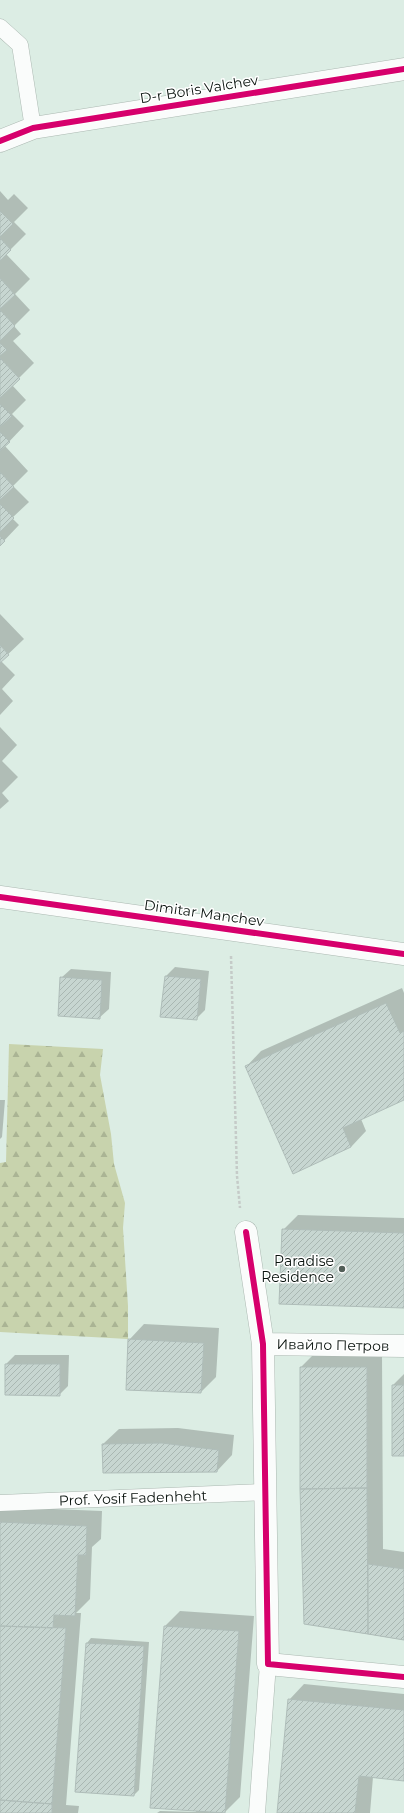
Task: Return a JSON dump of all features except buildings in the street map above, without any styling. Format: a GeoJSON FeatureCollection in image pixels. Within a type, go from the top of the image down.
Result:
{"type":"FeatureCollection","features":[{"type":"Feature","properties":{"kind":"street","name":"D-r Boris Valchev"},"geometry":{"type":"LineString","coordinates":[[0,141],[33,128],[404,68]]}},
{"type":"Feature","properties":{"kind":"street","name":"Dimitar Manchev"},"geometry":{"type":"LineString","coordinates":[[0,897],[404,954]]}},
{"type":"Feature","properties":{"kind":"street"},"geometry":{"type":"LineString","coordinates":[[246,1232],[263,1344],[268,1664],[404,1677]]}},
{"type":"Feature","properties":{"kind":"street","name":"Ивайло Петров"},"geometry":{"type":"LineString","coordinates":[[263,1344],[404,1346]]}},
{"type":"Feature","properties":{"kind":"lane"},"geometry":{"type":"LineString","coordinates":[[0,27],[20,45],[33,128]]}},
{"type":"Feature","properties":{"kind":"lane","name":"Prof. Yosif Fadenheht"},"geometry":{"type":"LineString","coordinates":[[0,1503],[265,1492]]}},
{"type":"Feature","properties":{"kind":"lane"},"geometry":{"type":"LineString","coordinates":[[257,1813],[268,1664]]}},
{"type":"Feature","properties":{"kind":"path"},"geometry":{"type":"LineString","coordinates":[[230,929],[237,1176],[239,1203],[246,1232]]}},
{"type":"Feature","properties":{"kind":"green space"},"geometry":{"type":"Polygon","coordinates":[[[9,1044],[103,1049],[100,1075],[111,1134],[114,1164],[125,1203],[123,1228],[128,1306],[128,1339],[0,1332],[0,1163],[6,1162],[9,1044]]]}},
{"type":"Feature","properties":{"kind":"cycle path"},"geometry":{"type":"LineString","coordinates":[[0,141],[33,128],[404,69]]}},
{"type":"Feature","properties":{"kind":"cycle path"},"geometry":{"type":"LineString","coordinates":[[0,897],[404,954]]}},
{"type":"Feature","properties":{"kind":"cycle path"},"geometry":{"type":"LineString","coordinates":[[246,1232],[263,1344],[268,1664],[404,1677]]}},
{"type":"Feature","properties":{"kind":"place","name":"Paradise Residence"},"geometry":{"type":"Point","coordinates":[342,1269]}}]}
